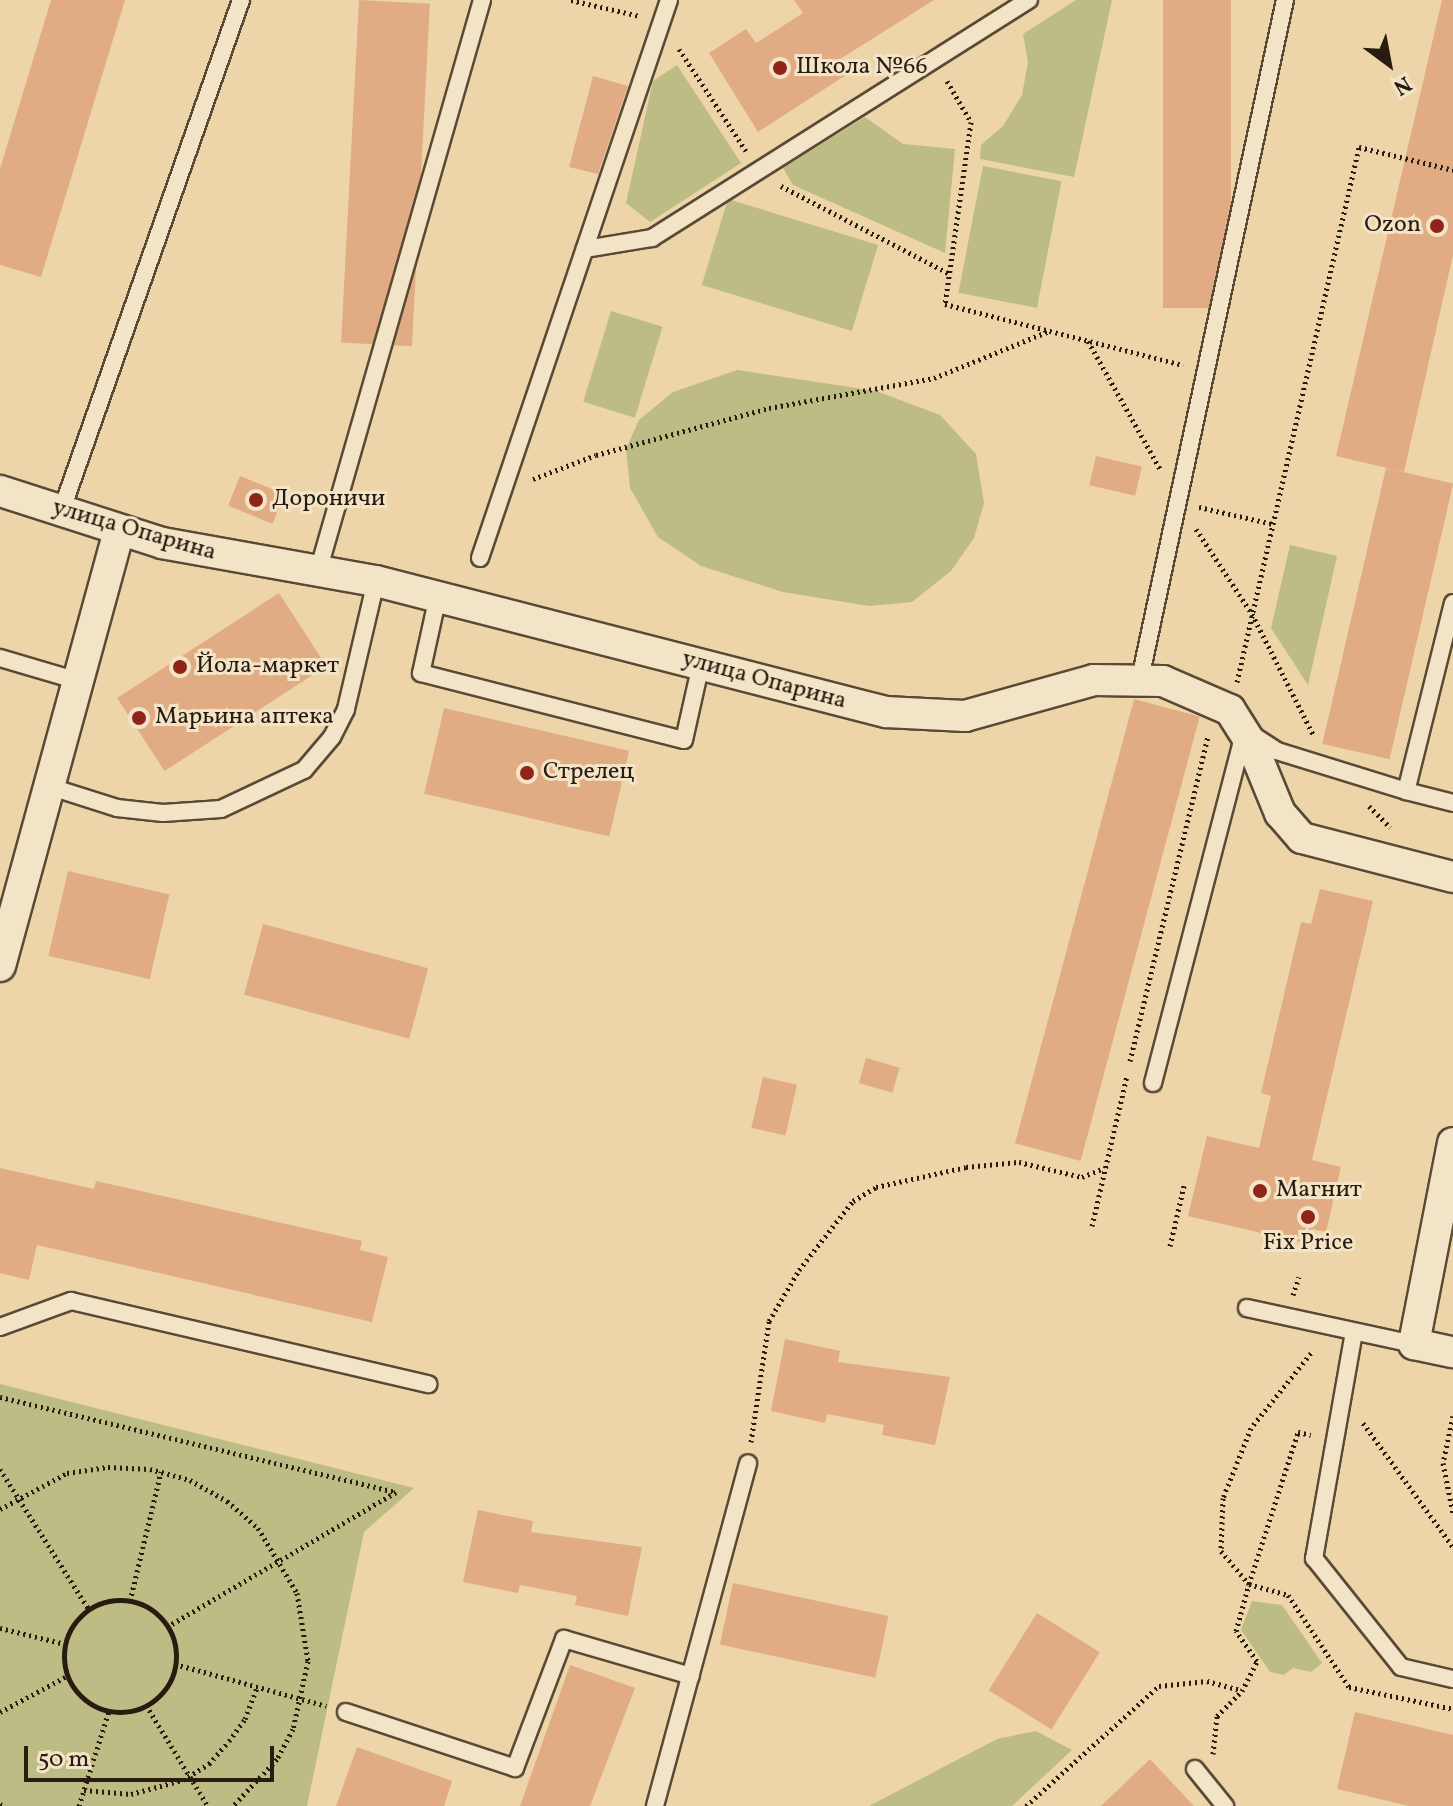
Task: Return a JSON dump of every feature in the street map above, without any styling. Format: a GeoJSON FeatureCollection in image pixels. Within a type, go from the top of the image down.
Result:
{"type":"FeatureCollection","features":[{"type":"Feature","properties":{"kind":"street","name":"улица Опарина"},"geometry":{"type":"LineString","coordinates":[[0,491],[119,530],[233,559],[319,568],[376,581],[918,717],[990,712],[1071,684],[1140,679],[1188,688],[1231,714]]}},
{"type":"Feature","properties":{"kind":"street"},"geometry":{"type":"LineString","coordinates":[[0,966],[119,530]]}},
{"type":"Feature","properties":{"kind":"street"},"geometry":{"type":"LineString","coordinates":[[1231,714],[1280,813],[1302,838],[1453,877]]}},
{"type":"Feature","properties":{"kind":"street"},"geometry":{"type":"LineString","coordinates":[[1453,1143],[1414,1344],[1453,1352]]}},
{"type":"Feature","properties":{"kind":"lane"},"geometry":{"type":"LineString","coordinates":[[61,512],[241,0]]}},
{"type":"Feature","properties":{"kind":"lane"},"geometry":{"type":"LineString","coordinates":[[319,568],[482,0]]}},
{"type":"Feature","properties":{"kind":"lane"},"geometry":{"type":"LineString","coordinates":[[480,558],[669,0]]}},
{"type":"Feature","properties":{"kind":"lane"},"geometry":{"type":"LineString","coordinates":[[585,249],[652,238],[1029,0]]}},
{"type":"Feature","properties":{"kind":"lane"},"geometry":{"type":"LineString","coordinates":[[1140,679],[1285,0]]}},
{"type":"Feature","properties":{"kind":"lane"},"geometry":{"type":"LineString","coordinates":[[51,787],[117,808],[163,813],[221,809],[304,770],[332,737],[346,709],[376,581]]}},
{"type":"Feature","properties":{"kind":"lane"},"geometry":{"type":"LineString","coordinates":[[438,596],[421,673],[684,740],[701,664]]}},
{"type":"Feature","properties":{"kind":"lane"},"geometry":{"type":"LineString","coordinates":[[1406,791],[1453,603]]}},
{"type":"Feature","properties":{"kind":"lane"},"geometry":{"type":"LineString","coordinates":[[0,658],[78,681]]}},
{"type":"Feature","properties":{"kind":"lane"},"geometry":{"type":"LineString","coordinates":[[1153,1083],[1231,714],[1277,751],[1453,803]]}},
{"type":"Feature","properties":{"kind":"lane"},"geometry":{"type":"LineString","coordinates":[[0,1327],[71,1301],[428,1384]]}},
{"type":"Feature","properties":{"kind":"lane"},"geometry":{"type":"LineString","coordinates":[[1247,1308],[1414,1344]]}},
{"type":"Feature","properties":{"kind":"lane"},"geometry":{"type":"LineString","coordinates":[[1354,1332],[1314,1558],[1401,1667],[1453,1679]]}},
{"type":"Feature","properties":{"kind":"lane"},"geometry":{"type":"LineString","coordinates":[[655,1806],[748,1463]]}},
{"type":"Feature","properties":{"kind":"lane"},"geometry":{"type":"LineString","coordinates":[[346,1712],[515,1768],[564,1639],[691,1676]]}},
{"type":"Feature","properties":{"kind":"lane"},"geometry":{"type":"LineString","coordinates":[[1195,1769],[1225,1806]]}},
{"type":"Feature","properties":{"kind":"path"},"geometry":{"type":"LineString","coordinates":[[571,0],[661,22]]}},
{"type":"Feature","properties":{"kind":"path"},"geometry":{"type":"LineString","coordinates":[[935,59],[971,122],[945,304],[1207,371]]}},
{"type":"Feature","properties":{"kind":"path"},"geometry":{"type":"LineString","coordinates":[[1092,1226],[1104,1168],[1231,714],[1359,147],[1453,170]]}},
{"type":"Feature","properties":{"kind":"path"},"geometry":{"type":"LineString","coordinates":[[505,489],[596,455],[769,408],[934,378],[1049,331]]}},
{"type":"Feature","properties":{"kind":"path"},"geometry":{"type":"LineString","coordinates":[[1088,341],[1179,502],[1252,614],[1330,767],[1394,831]]}},
{"type":"Feature","properties":{"kind":"path"},"geometry":{"type":"LineString","coordinates":[[1179,502],[1273,524]]}},
{"type":"Feature","properties":{"kind":"path"},"geometry":{"type":"LineString","coordinates":[[748,1463],[769,1321],[799,1270],[853,1201],[876,1187],[966,1167],[1019,1162],[1082,1177],[1104,1168]]}},
{"type":"Feature","properties":{"kind":"path"},"geometry":{"type":"LineString","coordinates":[[1170,1246],[1184,1186]]}},
{"type":"Feature","properties":{"kind":"path"},"geometry":{"type":"LineString","coordinates":[[1311,1353],[1251,1428],[1223,1498],[1221,1551],[1249,1584],[1288,1595],[1349,1687],[1453,1709]]}},
{"type":"Feature","properties":{"kind":"path"},"geometry":{"type":"LineString","coordinates":[[0,1397],[396,1492],[167,1627]]}},
{"type":"Feature","properties":{"kind":"path"},"geometry":{"type":"LineString","coordinates":[[1453,1416],[1443,1463],[1453,1513]]}},
{"type":"Feature","properties":{"kind":"path"},"geometry":{"type":"LineString","coordinates":[[1210,1787],[1217,1716],[1242,1691],[1257,1661],[1236,1631],[1249,1584],[1298,1432],[1318,1437]]}},
{"type":"Feature","properties":{"kind":"path"},"geometry":{"type":"LineString","coordinates":[[0,1509],[17,1497],[67,1473],[108,1467],[161,1472],[190,1480],[227,1501],[258,1528],[281,1559],[306,1627],[302,1700],[277,1759],[233,1806]]}},
{"type":"Feature","properties":{"kind":"path"},"geometry":{"type":"LineString","coordinates":[[0,1469],[89,1610]]}},
{"type":"Feature","properties":{"kind":"path"},"geometry":{"type":"LineString","coordinates":[[130,1601],[161,1472]]}},
{"type":"Feature","properties":{"kind":"path"},"geometry":{"type":"LineString","coordinates":[[112,1601],[130,1601],[148,1607],[167,1627],[175,1664],[166,1689],[146,1705],[109,1711],[85,1701],[67,1676],[66,1644],[78,1618],[89,1610],[112,1601]]}},
{"type":"Feature","properties":{"kind":"path"},"geometry":{"type":"LineString","coordinates":[[0,1628],[66,1644]]}},
{"type":"Feature","properties":{"kind":"path"},"geometry":{"type":"LineString","coordinates":[[175,1664],[346,1712]]}},
{"type":"Feature","properties":{"kind":"path"},"geometry":{"type":"LineString","coordinates":[[0,1712],[67,1676]]}},
{"type":"Feature","properties":{"kind":"path"},"geometry":{"type":"LineString","coordinates":[[1026,1806],[1159,1686],[1207,1681],[1242,1691]]}},
{"type":"Feature","properties":{"kind":"path"},"geometry":{"type":"LineString","coordinates":[[84,1790],[100,1795],[143,1793],[189,1776],[229,1741],[245,1719],[257,1687]]}},
{"type":"Feature","properties":{"kind":"path"},"geometry":{"type":"LineString","coordinates":[[146,1705],[208,1806]]}},
{"type":"Feature","properties":{"kind":"path"},"geometry":{"type":"LineString","coordinates":[[79,1806],[109,1711]]}},
{"type":"Feature","properties":{"kind":"shaded area"},"geometry":{"type":"Polygon","coordinates":[[[1076,0],[1112,0],[1074,177],[980,159],[981,145],[1003,126],[1022,95],[1028,62],[1023,34],[1076,0]]]}},
{"type":"Feature","properties":{"kind":"shaded area"},"geometry":{"type":"Polygon","coordinates":[[[677,65],[741,163],[650,222],[626,203],[653,81],[677,65]]]}},
{"type":"Feature","properties":{"kind":"shaded area"},"geometry":{"type":"Polygon","coordinates":[[[865,117],[903,144],[955,149],[945,253],[793,185],[783,168],[865,117]]]}},
{"type":"Feature","properties":{"kind":"shaded area"},"geometry":{"type":"Polygon","coordinates":[[[983,166],[1062,181],[1037,308],[958,293],[983,166]]]}},
{"type":"Feature","properties":{"kind":"shaded area"},"geometry":{"type":"Polygon","coordinates":[[[728,199],[878,245],[852,331],[702,285],[728,199]]]}},
{"type":"Feature","properties":{"kind":"shaded area"},"geometry":{"type":"Polygon","coordinates":[[[611,311],[663,327],[635,418],[583,402],[611,311]]]}},
{"type":"Feature","properties":{"kind":"shaded area"},"geometry":{"type":"Polygon","coordinates":[[[737,370],[876,391],[940,415],[976,454],[984,503],[974,538],[951,571],[912,602],[869,606],[783,592],[701,566],[658,537],[630,488],[626,449],[639,420],[673,392],[737,370]]]}},
{"type":"Feature","properties":{"kind":"shaded area"},"geometry":{"type":"Polygon","coordinates":[[[1290,545],[1337,556],[1308,685],[1271,628],[1290,545]]]}},
{"type":"Feature","properties":{"kind":"shaded area"},"geometry":{"type":"Polygon","coordinates":[[[0,1384],[414,1488],[364,1532],[307,1806],[0,1806],[0,1384]]]}},
{"type":"Feature","properties":{"kind":"shaded area"},"geometry":{"type":"Polygon","coordinates":[[[1252,1601],[1282,1605],[1322,1663],[1311,1672],[1293,1668],[1284,1675],[1270,1672],[1241,1630],[1252,1601]]]}},
{"type":"Feature","properties":{"kind":"shaded area"},"geometry":{"type":"Polygon","coordinates":[[[1036,1731],[1072,1750],[1012,1806],[869,1806],[997,1739],[1036,1731]]]}},
{"type":"Feature","properties":{"kind":"building"},"geometry":{"type":"Polygon","coordinates":[[[51,0],[125,0],[41,277],[0,265],[0,169],[51,0]]]}},
{"type":"Feature","properties":{"kind":"building"},"geometry":{"type":"Polygon","coordinates":[[[359,0],[430,4],[412,346],[341,343],[359,0]]]}},
{"type":"Feature","properties":{"kind":"building","name":"Школа №66"},"geometry":{"type":"Polygon","coordinates":[[[794,0],[934,0],[837,61],[846,75],[758,132],[709,53],[746,29],[756,43],[803,13],[794,0]]]}},
{"type":"Feature","properties":{"kind":"building"},"geometry":{"type":"Polygon","coordinates":[[[1163,0],[1231,0],[1231,308],[1163,308],[1163,0]]]}},
{"type":"Feature","properties":{"kind":"building"},"geometry":{"type":"Polygon","coordinates":[[[1442,0],[1453,0],[1453,255],[1404,472],[1336,456],[1442,0]]]}},
{"type":"Feature","properties":{"kind":"building"},"geometry":{"type":"Polygon","coordinates":[[[593,76],[628,86],[598,174],[569,167],[593,76]]]}},
{"type":"Feature","properties":{"kind":"building"},"geometry":{"type":"Polygon","coordinates":[[[1096,456],[1142,467],[1135,496],[1089,485],[1096,456]]]}},
{"type":"Feature","properties":{"kind":"building"},"geometry":{"type":"Polygon","coordinates":[[[1386,468],[1453,483],[1390,759],[1322,744],[1386,468]]]}},
{"type":"Feature","properties":{"kind":"building","name":"Дороничи"},"geometry":{"type":"Polygon","coordinates":[[[240,476],[285,494],[273,524],[228,506],[240,476]]]}},
{"type":"Feature","properties":{"kind":"building"},"geometry":{"type":"Polygon","coordinates":[[[279,593],[326,666],[165,771],[117,698],[279,593]]]}},
{"type":"Feature","properties":{"kind":"building"},"geometry":{"type":"Polygon","coordinates":[[[1134,699],[1200,717],[1081,1161],[1015,1143],[1134,699]]]}},
{"type":"Feature","properties":{"kind":"building","name":"Стрелец"},"geometry":{"type":"Polygon","coordinates":[[[444,708],[629,751],[609,836],[424,794],[444,708]]]}},
{"type":"Feature","properties":{"kind":"building"},"geometry":{"type":"Polygon","coordinates":[[[68,871],[169,894],[150,979],[48,956],[68,871]]]}},
{"type":"Feature","properties":{"kind":"building"},"geometry":{"type":"Polygon","coordinates":[[[1320,889],[1373,901],[1312,1160],[1341,1167],[1326,1232],[1311,1229],[1308,1244],[1188,1216],[1207,1136],[1259,1148],[1271,1096],[1261,1093],[1301,922],[1311,924],[1320,889]]]}},
{"type":"Feature","properties":{"kind":"building"},"geometry":{"type":"Polygon","coordinates":[[[263,924],[428,968],[409,1039],[244,995],[263,924]]]}},
{"type":"Feature","properties":{"kind":"building"},"geometry":{"type":"Polygon","coordinates":[[[866,1058],[900,1068],[892,1093],[859,1083],[866,1058]]]}},
{"type":"Feature","properties":{"kind":"building"},"geometry":{"type":"Polygon","coordinates":[[[763,1077],[797,1085],[785,1136],[751,1128],[763,1077]]]}},
{"type":"Feature","properties":{"kind":"building"},"geometry":{"type":"Polygon","coordinates":[[[0,1168],[94,1189],[96,1181],[362,1241],[360,1250],[388,1257],[372,1322],[37,1245],[29,1280],[0,1273],[0,1168]]]}},
{"type":"Feature","properties":{"kind":"building"},"geometry":{"type":"Polygon","coordinates":[[[785,1339],[840,1351],[838,1362],[950,1377],[935,1445],[882,1435],[884,1425],[827,1414],[825,1423],[771,1411],[785,1339]]]}},
{"type":"Feature","properties":{"kind":"building"},"geometry":{"type":"Polygon","coordinates":[[[478,1510],[533,1521],[531,1532],[642,1547],[628,1616],[575,1605],[577,1596],[520,1585],[518,1593],[463,1582],[478,1510]]]}},
{"type":"Feature","properties":{"kind":"building"},"geometry":{"type":"Polygon","coordinates":[[[733,1583],[889,1616],[875,1678],[720,1645],[733,1583]]]}},
{"type":"Feature","properties":{"kind":"building"},"geometry":{"type":"Polygon","coordinates":[[[1037,1613],[1100,1652],[1052,1729],[989,1690],[1037,1613]]]}},
{"type":"Feature","properties":{"kind":"building"},"geometry":{"type":"Polygon","coordinates":[[[570,1665],[635,1688],[590,1806],[520,1806],[570,1665]]]}},
{"type":"Feature","properties":{"kind":"building"},"geometry":{"type":"Polygon","coordinates":[[[1355,1712],[1453,1735],[1453,1806],[1409,1806],[1337,1789],[1355,1712]]]}},
{"type":"Feature","properties":{"kind":"building"},"geometry":{"type":"Polygon","coordinates":[[[357,1747],[452,1781],[444,1806],[336,1806],[357,1747]]]}},
{"type":"Feature","properties":{"kind":"building"},"geometry":{"type":"Polygon","coordinates":[[[1150,1759],[1194,1806],[1101,1806],[1150,1759]]]}},
{"type":"Feature","properties":{"kind":"place","name":"Школа №66"},"geometry":{"type":"Point","coordinates":[780,68]}},
{"type":"Feature","properties":{"kind":"place","name":"Ozon"},"geometry":{"type":"Point","coordinates":[1437,226]}},
{"type":"Feature","properties":{"kind":"place","name":"Дороничи"},"geometry":{"type":"Point","coordinates":[256,500]}},
{"type":"Feature","properties":{"kind":"place","name":"Йола-маркет"},"geometry":{"type":"Point","coordinates":[180,667]}},
{"type":"Feature","properties":{"kind":"place","name":"Марьина аптека"},"geometry":{"type":"Point","coordinates":[139,718]}},
{"type":"Feature","properties":{"kind":"place","name":"Стрелец"},"geometry":{"type":"Point","coordinates":[527,773]}},
{"type":"Feature","properties":{"kind":"place","name":"Магнит"},"geometry":{"type":"Point","coordinates":[1260,1191]}},
{"type":"Feature","properties":{"kind":"place","name":"Fix Price"},"geometry":{"type":"Point","coordinates":[1308,1217]}}]}
